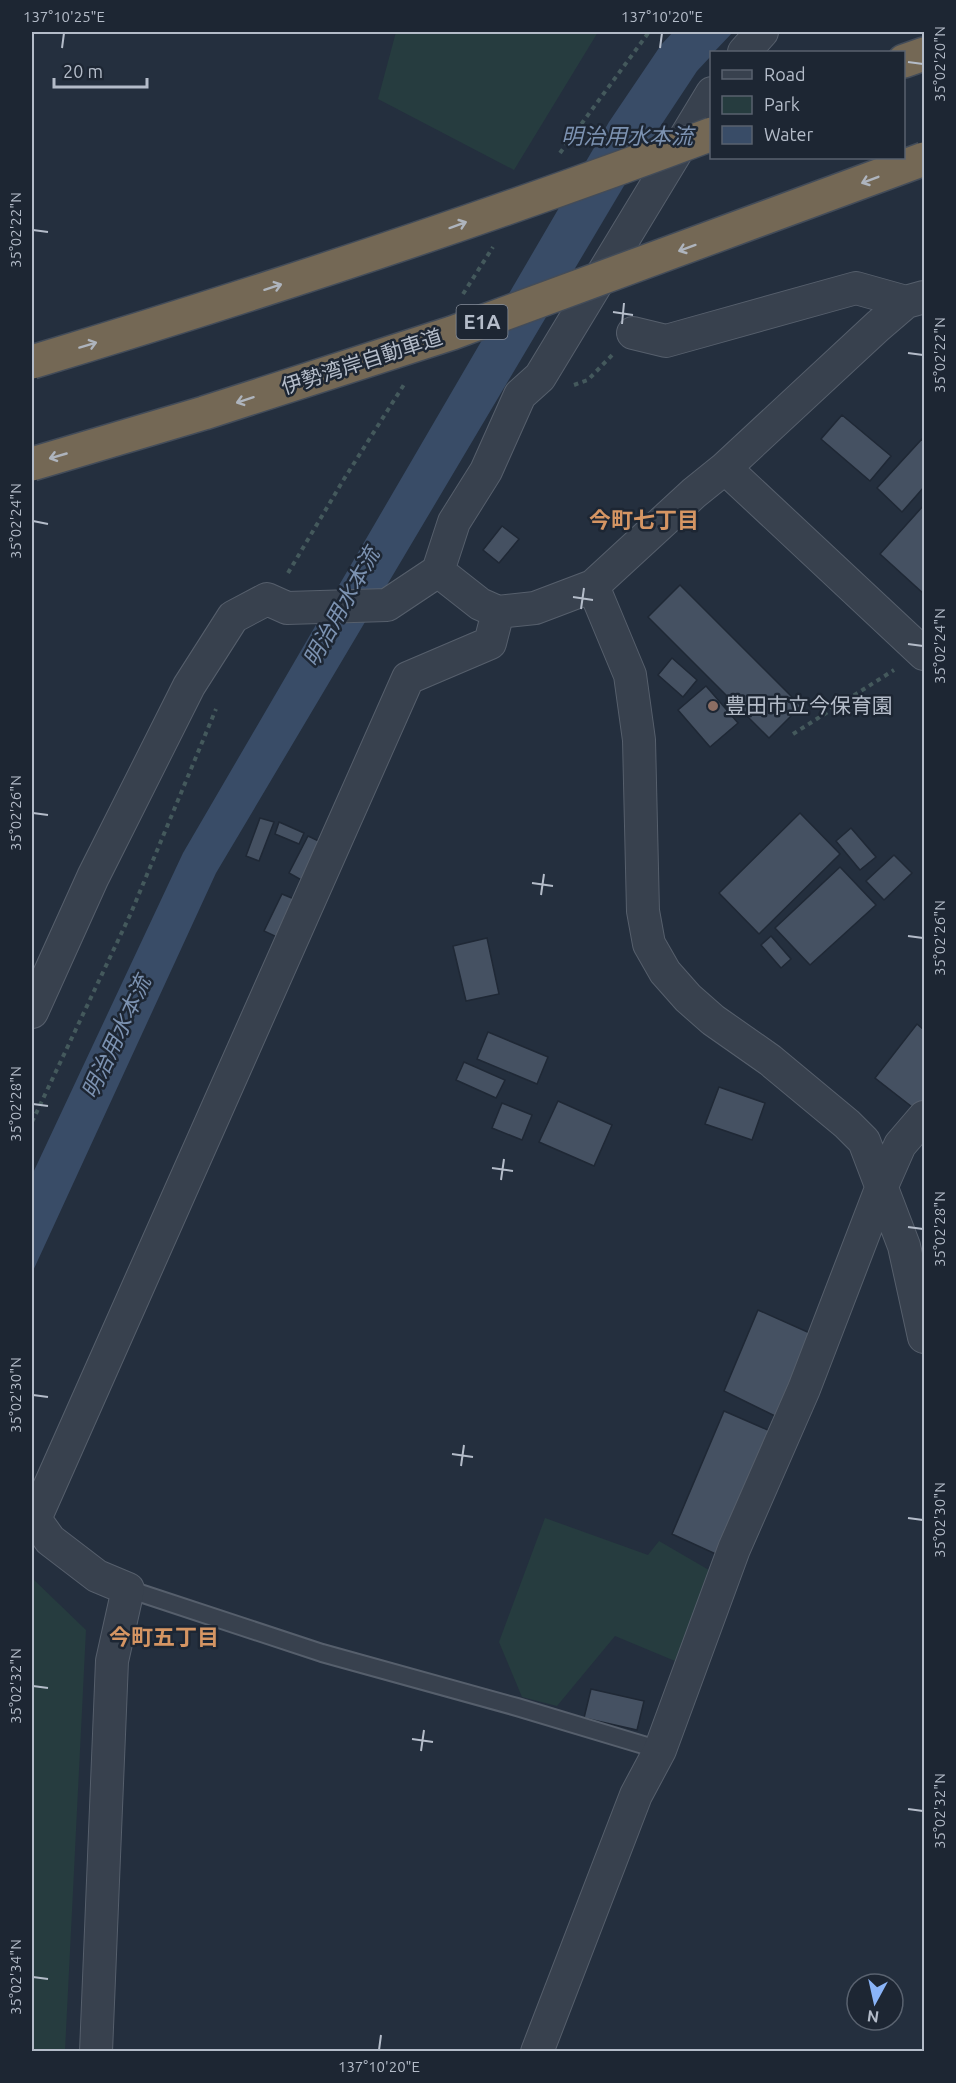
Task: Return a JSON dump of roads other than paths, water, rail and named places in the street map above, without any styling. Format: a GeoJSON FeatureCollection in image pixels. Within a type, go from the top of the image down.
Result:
{"type":"FeatureCollection","features":[{"type":"Feature","properties":{"kind":"highway"},"geometry":{"type":"LineString","coordinates":[[905,61],[924,54]]}},
{"type":"Feature","properties":{"kind":"highway"},"geometry":{"type":"LineString","coordinates":[[32,362],[178,318],[424,237],[710,134]]}},
{"type":"Feature","properties":{"kind":"highway","name":"伊勢湾岸自動車道"},"geometry":{"type":"LineString","coordinates":[[32,464],[204,413],[452,333],[924,159]]}},
{"type":"Feature","properties":{"kind":"street"},"geometry":{"type":"LineString","coordinates":[[745,51],[762,32]]}},
{"type":"Feature","properties":{"kind":"street"},"geometry":{"type":"LineString","coordinates":[[32,1012],[93,877],[189,686],[233,616],[277,604],[387,605],[438,571],[454,522],[486,471],[520,396],[540,377],[710,95]]}},
{"type":"Feature","properties":{"kind":"street"},"geometry":{"type":"LineString","coordinates":[[633,333],[666,340],[856,288],[915,300]]}},
{"type":"Feature","properties":{"kind":"street"},"geometry":{"type":"LineString","coordinates":[[438,571],[480,604],[498,612],[535,608],[593,586],[878,326],[915,300]]}},
{"type":"Feature","properties":{"kind":"street"},"geometry":{"type":"LineString","coordinates":[[725,468],[924,653]]}},
{"type":"Feature","properties":{"kind":"street"},"geometry":{"type":"LineString","coordinates":[[593,586],[630,675],[639,740],[643,911],[649,944],[665,972],[688,998],[713,1020],[770,1060],[864,1141],[904,1246],[924,1337]]}},
{"type":"Feature","properties":{"kind":"street"},"geometry":{"type":"LineString","coordinates":[[96,2052],[112,1661],[128,1589],[97,1576],[50,1540],[35,1519],[408,678],[490,643],[498,612]]}},
{"type":"Feature","properties":{"kind":"street"},"geometry":{"type":"LineString","coordinates":[[537,2052],[636,1795],[660,1750],[734,1549],[804,1389],[882,1186],[900,1145],[924,1117]]}},
{"type":"Feature","properties":{"kind":"lane"},"geometry":{"type":"LineString","coordinates":[[128,1589],[321,1653],[517,1707],[660,1750]]}},
{"type":"Feature","properties":{"kind":"water","name":"明治用水本流"},"geometry":{"type":"Polygon","coordinates":[[[673,32],[733,32],[715,51],[710,51],[710,57],[697,71],[650,142],[216,873],[32,1273],[32,1175],[183,853],[609,122],[661,45],[673,32]]]}},
{"type":"Feature","properties":{"kind":"place","name":"豊田市立今保育園"},"geometry":{"type":"Point","coordinates":[713,706]}},
{"type":"Feature","properties":{"kind":"district","name":"今町七丁目"},"geometry":{"type":"Point","coordinates":[644,520]}},
{"type":"Feature","properties":{"kind":"district","name":"今町五丁目"},"geometry":{"type":"Point","coordinates":[164,1637]}}]}
